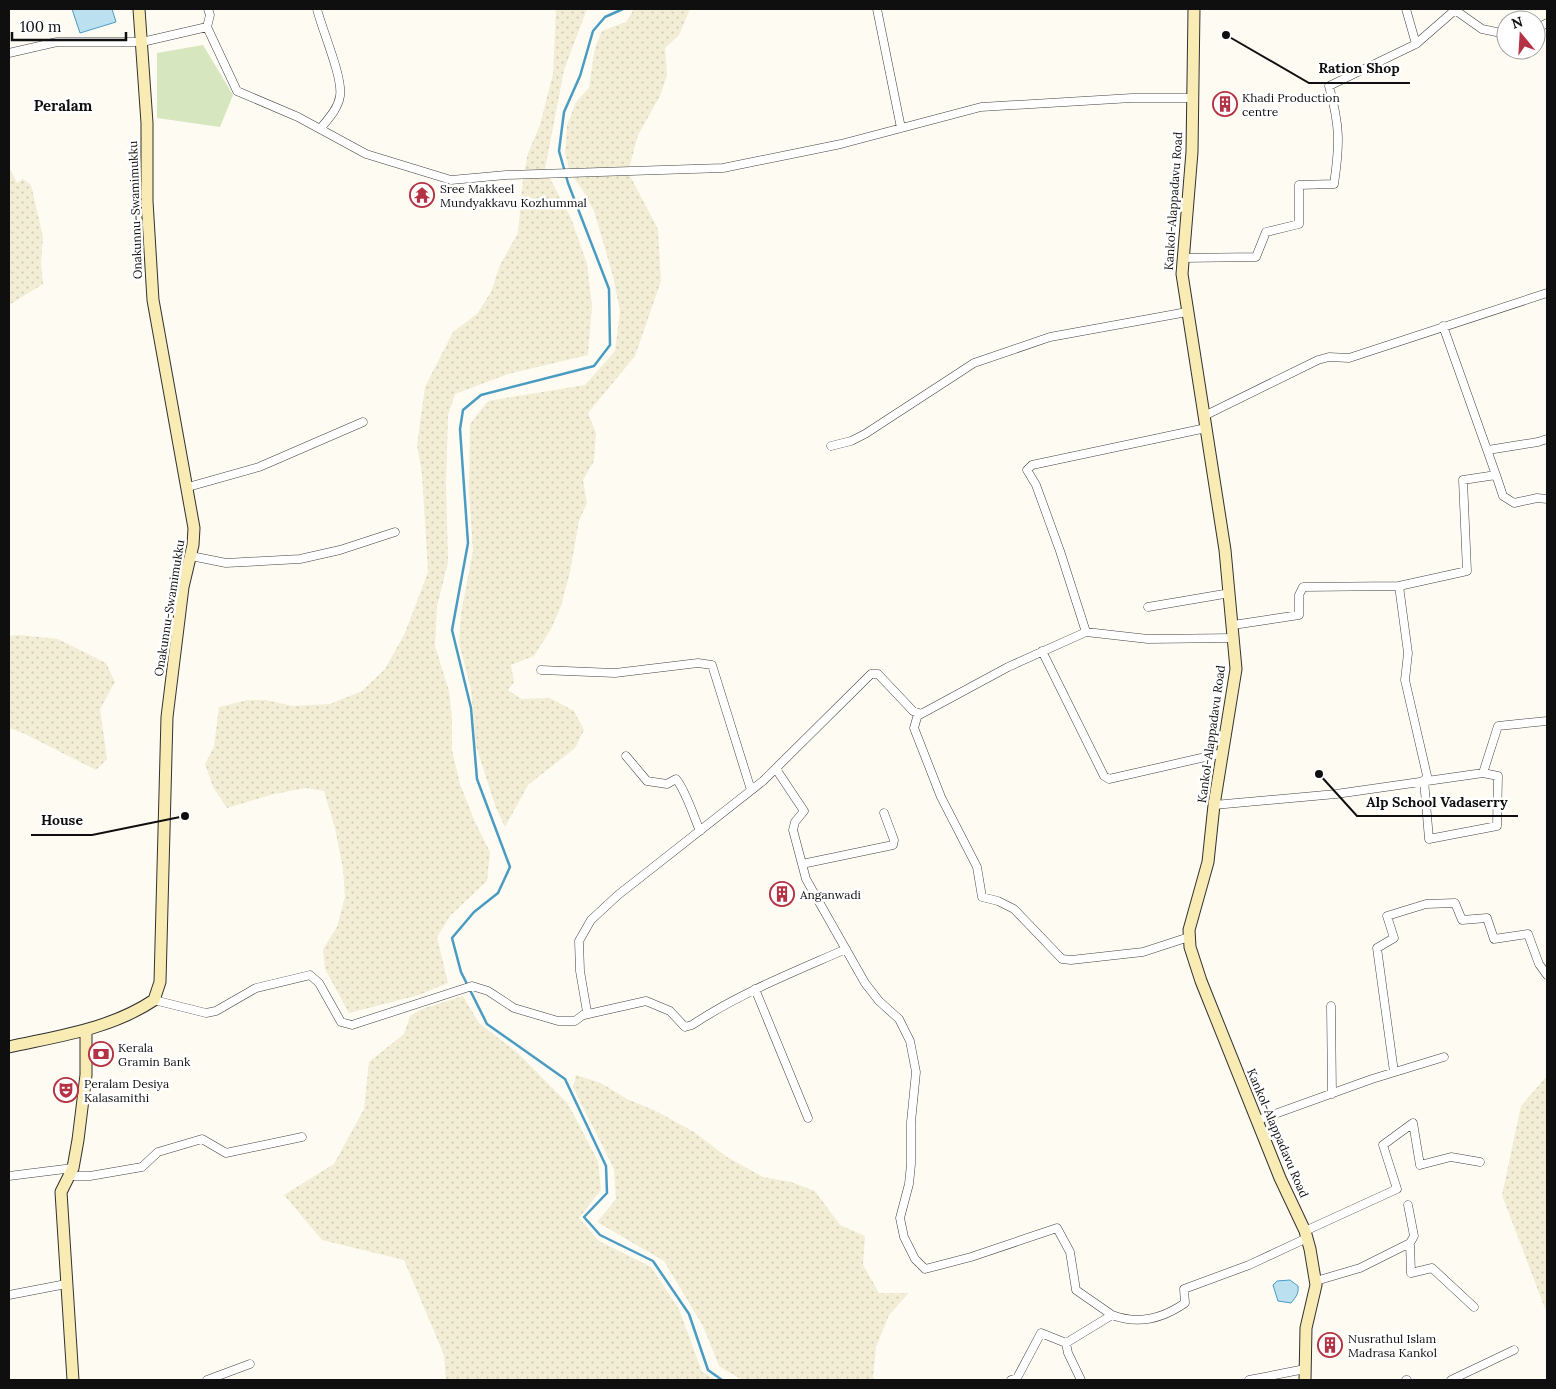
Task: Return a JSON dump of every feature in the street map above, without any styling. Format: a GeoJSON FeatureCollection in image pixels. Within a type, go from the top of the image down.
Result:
{"type":"FeatureCollection","features":[{"type":"Feature","properties":{"kind":"main road","name":"Onakunnu-Swamimukku"},"geometry":{"type":"LineString","coordinates":[[139,9],[142,42],[152,300],[188,487],[194,528],[191,556],[183,587],[167,717],[162,953],[160,982],[154,1000]]}},
{"type":"Feature","properties":{"kind":"main road","name":"Kankol-Alappadavu Road"},"geometry":{"type":"LineString","coordinates":[[1194,9],[1192,152],[1182,258],[1186,312],[1206,428],[1230,593],[1236,669],[1224,753],[1214,805],[1208,862],[1194,911],[1189,937],[1190,947],[1201,981],[1280,1178],[1306,1234],[1316,1281],[1306,1328],[1305,1375]]}},
{"type":"Feature","properties":{"kind":"main road"},"geometry":{"type":"LineString","coordinates":[[9,1047],[86,1030],[142,1008],[154,1000]]}},
{"type":"Feature","properties":{"kind":"main road"},"geometry":{"type":"LineString","coordinates":[[73,1380],[61,1192],[70,1172],[86,1075],[86,1030]]}},
{"type":"Feature","properties":{"kind":"street"},"geometry":{"type":"LineString","coordinates":[[208,9],[210,14],[207,27],[237,90],[320,129],[366,154],[451,180],[506,175],[723,168],[841,144],[980,107],[1132,98],[1192,98]]}},
{"type":"Feature","properties":{"kind":"street"},"geometry":{"type":"LineString","coordinates":[[316,9],[338,78],[340,95],[334,111],[320,129]]}},
{"type":"Feature","properties":{"kind":"street"},"geometry":{"type":"LineString","coordinates":[[877,9],[901,128]]}},
{"type":"Feature","properties":{"kind":"street"},"geometry":{"type":"LineString","coordinates":[[1406,9],[1416,44]]}},
{"type":"Feature","properties":{"kind":"street"},"geometry":{"type":"LineString","coordinates":[[1182,258],[1256,257],[1266,232],[1299,224],[1299,185],[1334,184],[1340,145],[1337,114],[1328,86],[1416,44],[1455,10],[1482,29],[1496,32]]}},
{"type":"Feature","properties":{"kind":"street"},"geometry":{"type":"LineString","coordinates":[[9,53],[57,42],[142,42],[207,27]]}},
{"type":"Feature","properties":{"kind":"street"},"geometry":{"type":"LineString","coordinates":[[1204,416],[1318,360],[1329,357],[1349,358],[1547,293]]}},
{"type":"Feature","properties":{"kind":"street"},"geometry":{"type":"LineString","coordinates":[[831,446],[851,441],[865,434],[974,363],[1050,337],[1186,312]]}},
{"type":"Feature","properties":{"kind":"street"},"geometry":{"type":"LineString","coordinates":[[1443,326],[1503,496],[1514,503],[1537,498],[1547,499]]}},
{"type":"Feature","properties":{"kind":"street"},"geometry":{"type":"LineString","coordinates":[[188,487],[259,467],[363,422]]}},
{"type":"Feature","properties":{"kind":"street"},"geometry":{"type":"LineString","coordinates":[[1086,632],[1036,485],[1027,470],[1032,465],[1206,428]]}},
{"type":"Feature","properties":{"kind":"street"},"geometry":{"type":"LineString","coordinates":[[1488,450],[1538,442],[1547,438]]}},
{"type":"Feature","properties":{"kind":"street"},"geometry":{"type":"LineString","coordinates":[[1233,626],[1299,615],[1299,595],[1303,587],[1399,586],[1466,571],[1463,480],[1496,475]]}},
{"type":"Feature","properties":{"kind":"street"},"geometry":{"type":"LineString","coordinates":[[191,556],[226,563],[300,559],[340,550],[395,532]]}},
{"type":"Feature","properties":{"kind":"street"},"geometry":{"type":"LineString","coordinates":[[1214,805],[1336,794],[1426,780],[1483,773],[1498,776],[1498,826],[1429,839],[1426,780],[1405,680],[1408,653],[1399,586]]}},
{"type":"Feature","properties":{"kind":"street"},"geometry":{"type":"LineString","coordinates":[[1148,607],[1230,593]]}},
{"type":"Feature","properties":{"kind":"street"},"geometry":{"type":"LineString","coordinates":[[918,714],[1042,651],[1086,632],[1148,639],[1234,638]]}},
{"type":"Feature","properties":{"kind":"street"},"geometry":{"type":"LineString","coordinates":[[1042,651],[1104,776],[1109,779],[1224,753]]}},
{"type":"Feature","properties":{"kind":"street"},"geometry":{"type":"LineString","coordinates":[[541,670],[615,673],[698,663],[712,665],[751,790]]}},
{"type":"Feature","properties":{"kind":"street"},"geometry":{"type":"LineString","coordinates":[[584,1015],[586,1006],[580,971],[579,941],[591,920],[618,896],[751,790],[776,768],[871,674],[878,674],[918,714]]}},
{"type":"Feature","properties":{"kind":"street"},"geometry":{"type":"LineString","coordinates":[[918,714],[914,728],[942,797],[977,867],[982,897],[998,901],[1014,909],[1062,959],[1071,960],[1143,952],[1189,937]]}},
{"type":"Feature","properties":{"kind":"street"},"geometry":{"type":"LineString","coordinates":[[1483,773],[1498,726],[1547,721]]}},
{"type":"Feature","properties":{"kind":"street"},"geometry":{"type":"LineString","coordinates":[[626,756],[647,781],[667,784],[676,780],[682,786],[688,806],[700,832]]}},
{"type":"Feature","properties":{"kind":"street"},"geometry":{"type":"LineString","coordinates":[[776,768],[804,811],[795,822],[794,830],[806,879],[872,992],[899,1019],[910,1041],[916,1072],[911,1122],[911,1164],[909,1184],[900,1218],[904,1237],[915,1259],[925,1269],[980,1254],[1057,1228],[1070,1252],[1076,1290],[1112,1315],[1130,1322],[1154,1318],[1174,1311],[1185,1303],[1184,1289],[1249,1265],[1306,1234],[1397,1189],[1383,1145],[1413,1123],[1420,1165],[1451,1157],[1480,1162]]}},
{"type":"Feature","properties":{"kind":"street"},"geometry":{"type":"LineString","coordinates":[[802,864],[893,846],[894,840],[884,813]]}},
{"type":"Feature","properties":{"kind":"street"},"geometry":{"type":"LineString","coordinates":[[1394,1072],[1377,948],[1394,938],[1387,916],[1426,904],[1455,903],[1462,920],[1487,918],[1494,939],[1528,934],[1539,964],[1547,975]]}},
{"type":"Feature","properties":{"kind":"street"},"geometry":{"type":"LineString","coordinates":[[154,1000],[206,1013],[216,1011],[256,988],[310,975],[320,983],[341,1022],[352,1025],[468,987],[488,991],[514,1008],[558,1021],[575,1021],[584,1015],[646,1001],[670,1011],[685,1027],[692,1025],[755,989],[846,949]]}},
{"type":"Feature","properties":{"kind":"street"},"geometry":{"type":"LineString","coordinates":[[755,989],[808,1118]]}},
{"type":"Feature","properties":{"kind":"street"},"geometry":{"type":"LineString","coordinates":[[1331,1006],[1332,1094]]}},
{"type":"Feature","properties":{"kind":"street"},"geometry":{"type":"LineString","coordinates":[[1258,1120],[1394,1072],[1444,1057]]}},
{"type":"Feature","properties":{"kind":"street"},"geometry":{"type":"LineString","coordinates":[[9,1176],[70,1172],[116,1173],[142,1167],[158,1152],[202,1139],[226,1152],[302,1137]]}},
{"type":"Feature","properties":{"kind":"street"},"geometry":{"type":"LineString","coordinates":[[1316,1281],[1360,1268],[1410,1242],[1414,1236],[1408,1205]]}},
{"type":"Feature","properties":{"kind":"street"},"geometry":{"type":"LineString","coordinates":[[1410,1242],[1411,1273],[1432,1268],[1474,1307]]}},
{"type":"Feature","properties":{"kind":"street"},"geometry":{"type":"LineString","coordinates":[[9,1295],[66,1284]]}},
{"type":"Feature","properties":{"kind":"street"},"geometry":{"type":"LineString","coordinates":[[1066,1343],[1112,1315]]}},
{"type":"Feature","properties":{"kind":"street"},"geometry":{"type":"LineString","coordinates":[[1011,1380],[1017,1378],[1040,1333],[1066,1343]]}},
{"type":"Feature","properties":{"kind":"street"},"geometry":{"type":"LineString","coordinates":[[1066,1343],[1068,1353],[1081,1380]]}},
{"type":"Feature","properties":{"kind":"street"},"geometry":{"type":"LineString","coordinates":[[1451,1380],[1514,1350]]}},
{"type":"Feature","properties":{"kind":"street"},"geometry":{"type":"LineString","coordinates":[[207,1380],[250,1364]]}},
{"type":"Feature","properties":{"kind":"street"},"geometry":{"type":"LineString","coordinates":[[1249,1380],[1305,1375]]}},
{"type":"Feature","properties":{"kind":"shaded area"},"geometry":{"type":"Polygon","coordinates":[[[556,9],[587,9],[564,70],[545,169],[571,218],[587,264],[592,306],[588,355],[508,374],[455,394],[448,415],[446,483],[448,563],[437,606],[435,646],[449,691],[452,718],[452,750],[460,784],[475,822],[490,852],[487,881],[450,916],[437,937],[448,983],[419,995],[349,1013],[325,969],[323,949],[337,927],[345,897],[343,869],[335,828],[324,791],[306,788],[274,794],[227,808],[213,787],[205,764],[214,747],[219,707],[248,700],[265,700],[293,706],[330,704],[362,691],[385,669],[405,633],[428,572],[422,473],[417,445],[425,387],[453,332],[477,314],[491,292],[500,265],[518,233],[523,179],[528,153],[540,125],[553,74],[556,9]]]}},
{"type":"Feature","properties":{"kind":"shaded area"},"geometry":{"type":"Polygon","coordinates":[[[634,9],[690,9],[679,35],[665,48],[667,75],[660,96],[638,135],[628,172],[658,229],[661,281],[635,356],[588,413],[596,433],[594,461],[583,480],[587,503],[579,521],[570,572],[561,606],[551,629],[534,656],[511,665],[514,682],[508,690],[521,699],[550,698],[574,711],[584,730],[575,748],[528,785],[505,827],[496,808],[476,746],[471,689],[459,643],[461,613],[473,551],[469,491],[470,424],[488,401],[585,385],[615,351],[620,311],[613,276],[594,211],[582,189],[570,173],[565,152],[567,126],[576,102],[589,88],[595,47],[602,31],[626,22],[634,9]]]}},
{"type":"Feature","properties":{"kind":"shaded area"},"geometry":{"type":"Polygon","coordinates":[[[9,167],[17,183],[23,179],[31,185],[43,237],[41,263],[43,284],[9,305],[9,167]]]}},
{"type":"Feature","properties":{"kind":"shaded area"},"geometry":{"type":"Polygon","coordinates":[[[19,635],[58,639],[106,663],[115,682],[100,709],[107,759],[96,770],[23,733],[9,728],[9,636],[19,635]]]}},
{"type":"Feature","properties":{"kind":"shaded area"},"geometry":{"type":"Polygon","coordinates":[[[463,996],[479,1023],[519,1054],[568,1104],[598,1161],[601,1190],[579,1218],[599,1241],[651,1267],[679,1309],[702,1372],[716,1380],[446,1380],[444,1355],[404,1260],[322,1240],[284,1195],[334,1164],[364,1109],[369,1062],[404,1034],[410,1016],[422,1009],[463,996]]]}},
{"type":"Feature","properties":{"kind":"shaded area"},"geometry":{"type":"Polygon","coordinates":[[[576,1075],[601,1083],[627,1099],[656,1111],[694,1132],[727,1157],[763,1177],[791,1182],[815,1191],[840,1225],[865,1236],[863,1265],[879,1293],[909,1293],[889,1315],[876,1347],[873,1377],[875,1380],[742,1380],[719,1366],[703,1326],[664,1261],[597,1222],[616,1199],[614,1169],[573,1087],[576,1075]]]}},
{"type":"Feature","properties":{"kind":"shaded area"},"geometry":{"type":"Polygon","coordinates":[[[1547,1076],[1547,1314],[1502,1195],[1521,1106],[1547,1076]]]}},
{"type":"Feature","properties":{"kind":"green space"},"geometry":{"type":"Polygon","coordinates":[[[203,45],[233,95],[220,127],[157,118],[157,53],[203,45]]]}},
{"type":"Feature","properties":{"kind":"water"},"geometry":{"type":"Polygon","coordinates":[[[72,9],[112,9],[116,22],[80,33],[72,9]]]}},
{"type":"Feature","properties":{"kind":"water"},"geometry":{"type":"Polygon","coordinates":[[[1290,1280],[1298,1286],[1296,1297],[1291,1303],[1278,1301],[1273,1285],[1277,1281],[1290,1280]]]}},
{"type":"Feature","properties":{"kind":"waterway"},"geometry":{"type":"LineString","coordinates":[[623,9],[605,17],[593,31],[580,76],[564,112],[559,151],[568,183],[609,289],[610,345],[594,366],[481,395],[463,410],[460,429],[468,543],[452,630],[471,708],[477,779],[510,867],[498,893],[474,912],[452,938],[461,972],[487,1024],[565,1079],[606,1166],[607,1193],[584,1217],[600,1235],[653,1261],[689,1314],[708,1370],[722,1380]]}},
{"type":"Feature","properties":{"kind":"place","name":"Ration Shop"},"geometry":{"type":"Point","coordinates":[1226,35]}},
{"type":"Feature","properties":{"kind":"place","name":"Khadi Production centre"},"geometry":{"type":"Point","coordinates":[1225,104]}},
{"type":"Feature","properties":{"kind":"place","name":"Sree Makkeel Mundyakkavu Kozhummal"},"geometry":{"type":"Point","coordinates":[422,195]}},
{"type":"Feature","properties":{"kind":"place","name":"Alp School Vadaserry"},"geometry":{"type":"Point","coordinates":[1319,774]}},
{"type":"Feature","properties":{"kind":"place","name":"House"},"geometry":{"type":"Point","coordinates":[185,816]}},
{"type":"Feature","properties":{"kind":"place","name":"Anganwadi"},"geometry":{"type":"Point","coordinates":[782,894]}},
{"type":"Feature","properties":{"kind":"place","name":"Kerala Gramin Bank"},"geometry":{"type":"Point","coordinates":[101,1054]}},
{"type":"Feature","properties":{"kind":"place","name":"Peralam Desiya Kalasamithi"},"geometry":{"type":"Point","coordinates":[66,1090]}},
{"type":"Feature","properties":{"kind":"place","name":"Nusrathul Islam Madrasa Kankol"},"geometry":{"type":"Point","coordinates":[1330,1345]}},
{"type":"Feature","properties":{"kind":"district","name":"Peralam"},"geometry":{"type":"Point","coordinates":[63,105]}}]}
